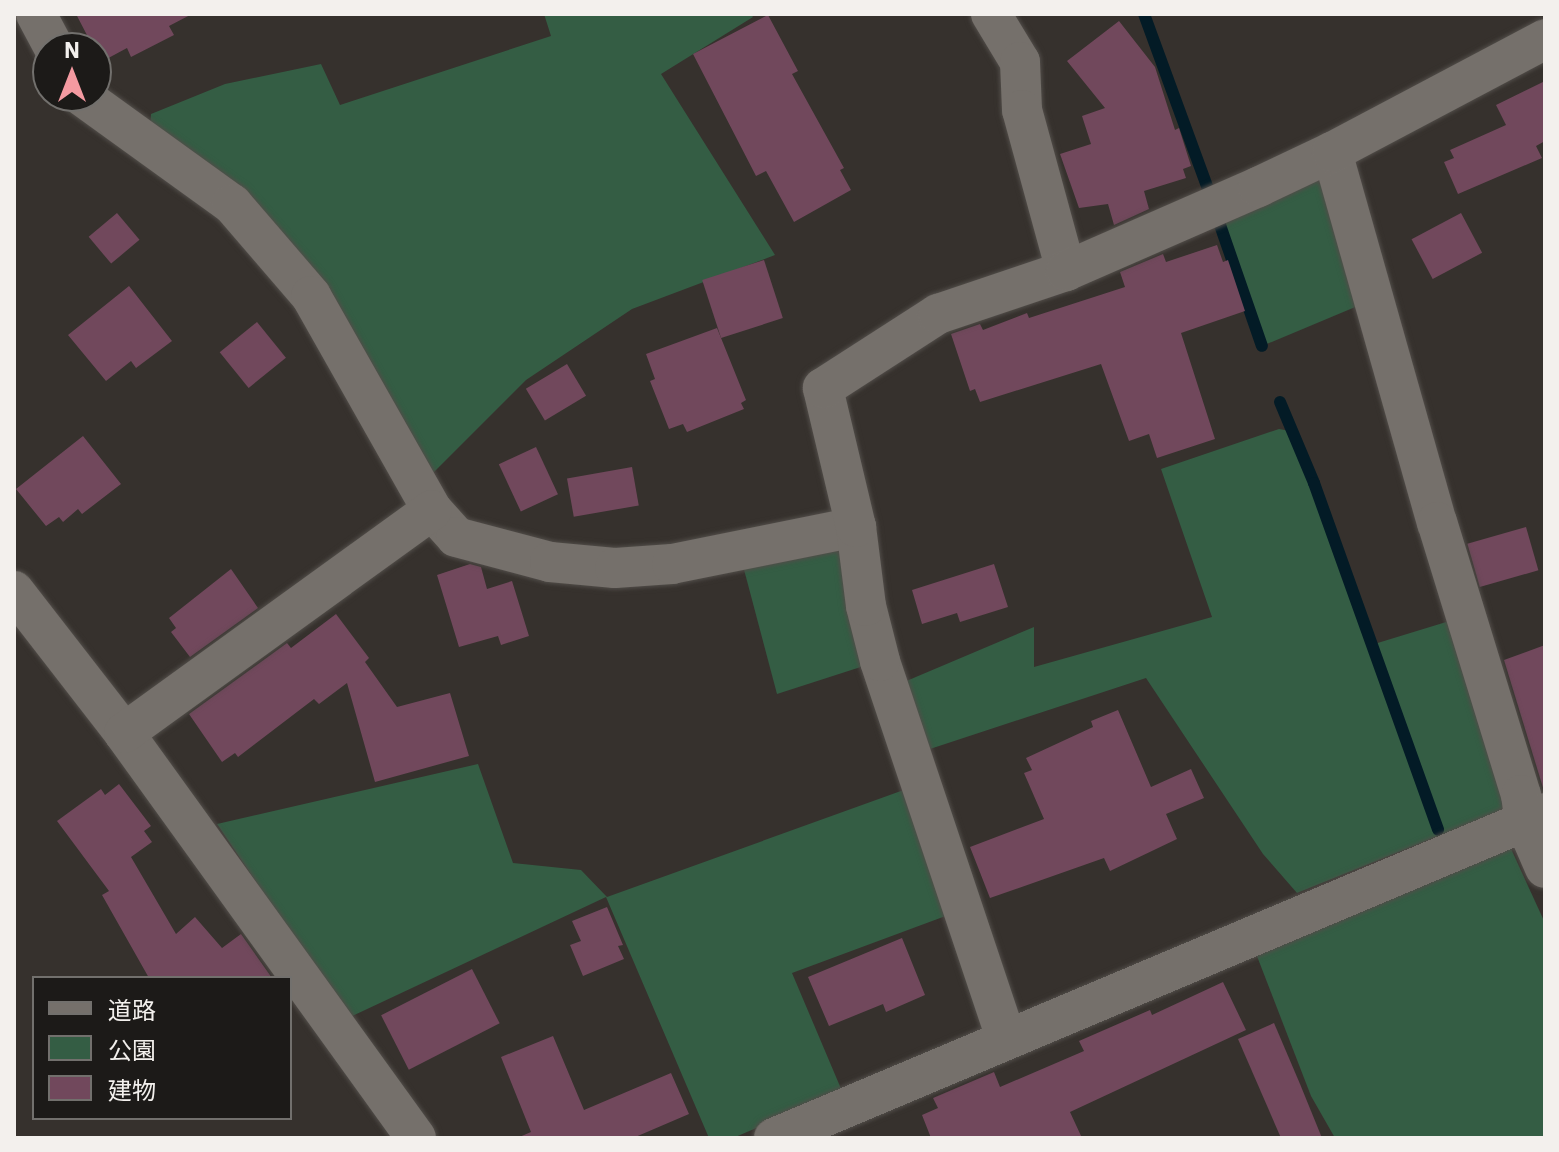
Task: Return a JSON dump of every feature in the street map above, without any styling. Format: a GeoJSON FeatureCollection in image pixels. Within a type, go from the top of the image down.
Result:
{"type":"FeatureCollection","features":[{"type":"Feature","properties":{"kind":"street"},"geometry":{"type":"LineString","coordinates":[[36,14],[46,32]]}},
{"type":"Feature","properties":{"kind":"street"},"geometry":{"type":"LineString","coordinates":[[991,14],[1020,62],[1022,110],[1066,271]]}},
{"type":"Feature","properties":{"kind":"street"},"geometry":{"type":"LineString","coordinates":[[1006,1038],[880,661],[866,606],[856,527],[823,388],[938,314],[1066,271],[1332,152],[1545,39]]}},
{"type":"Feature","properties":{"kind":"street"},"geometry":{"type":"LineString","coordinates":[[104,112],[232,204],[311,296],[432,510],[456,537],[550,562],[615,568],[672,564],[856,527]]}},
{"type":"Feature","properties":{"kind":"street"},"geometry":{"type":"LineString","coordinates":[[1332,152],[1437,522],[1521,795],[1535,818],[1545,868]]}},
{"type":"Feature","properties":{"kind":"street"},"geometry":{"type":"LineString","coordinates":[[124,733],[432,510]]}},
{"type":"Feature","properties":{"kind":"street"},"geometry":{"type":"LineString","coordinates":[[14,591],[124,733],[416,1138]]}},
{"type":"Feature","properties":{"kind":"street"},"geometry":{"type":"LineString","coordinates":[[774,1138],[1535,818]]}},
{"type":"Feature","properties":{"kind":"green space"},"geometry":{"type":"Polygon","coordinates":[[[544,14],[751,14],[753,17],[661,74],[775,255],[632,309],[526,380],[428,478],[367,366],[150,130],[151,114],[225,84],[321,64],[340,105],[551,36],[544,14]]]}},
{"type":"Feature","properties":{"kind":"green space"},"geometry":{"type":"Polygon","coordinates":[[[1328,169],[1360,305],[1262,346],[1219,222],[1328,169]]]}},
{"type":"Feature","properties":{"kind":"green space"},"geometry":{"type":"Polygon","coordinates":[[[1279,429],[1290,431],[1314,483],[1371,645],[1456,619],[1515,805],[1297,893],[1263,854],[1146,678],[930,749],[904,682],[1034,627],[1034,667],[1212,617],[1161,469],[1279,429]]]}},
{"type":"Feature","properties":{"kind":"green space"},"geometry":{"type":"Polygon","coordinates":[[[832,545],[849,555],[870,664],[777,694],[742,562],[832,545]]]}},
{"type":"Feature","properties":{"kind":"green space"},"geometry":{"type":"Polygon","coordinates":[[[478,764],[513,863],[581,870],[607,897],[912,787],[951,914],[792,973],[842,1091],[733,1138],[709,1138],[606,897],[348,1018],[217,824],[478,764]]]}},
{"type":"Feature","properties":{"kind":"green space"},"geometry":{"type":"Polygon","coordinates":[[[1507,840],[1545,923],[1545,1138],[1335,1138],[1311,1096],[1255,951],[1507,840]]]}},
{"type":"Feature","properties":{"kind":"building"},"geometry":{"type":"Polygon","coordinates":[[[76,14],[192,14],[169,26],[174,35],[131,57],[127,48],[112,56],[112,32],[85,32],[76,14]]]}},
{"type":"Feature","properties":{"kind":"building"},"geometry":{"type":"Polygon","coordinates":[[[768,15],[798,71],[792,74],[844,168],[840,170],[851,190],[794,222],[766,171],[756,176],[693,54],[768,15]]]}},
{"type":"Feature","properties":{"kind":"building"},"geometry":{"type":"Polygon","coordinates":[[[1119,21],[1155,67],[1175,130],[1179,128],[1191,166],[1183,169],[1186,178],[1144,191],[1149,209],[1114,225],[1108,204],[1079,208],[1060,154],[1091,144],[1082,116],[1105,108],[1067,61],[1119,21]]]}},
{"type":"Feature","properties":{"kind":"building"},"geometry":{"type":"Polygon","coordinates":[[[1545,81],[1545,141],[1536,146],[1542,158],[1458,194],[1444,162],[1454,158],[1450,150],[1506,125],[1496,105],[1545,81]]]}},
{"type":"Feature","properties":{"kind":"building"},"geometry":{"type":"Polygon","coordinates":[[[117,213],[139,240],[111,264],[89,237],[117,213]]]}},
{"type":"Feature","properties":{"kind":"building"},"geometry":{"type":"Polygon","coordinates":[[[1461,213],[1482,253],[1433,279],[1412,239],[1461,213]]]}},
{"type":"Feature","properties":{"kind":"building"},"geometry":{"type":"Polygon","coordinates":[[[1217,245],[1223,262],[1228,260],[1245,311],[1181,333],[1215,439],[1157,458],[1149,434],[1129,441],[1101,364],[980,402],[975,389],[970,391],[951,334],[980,324],[983,330],[1027,313],[1029,318],[1125,287],[1120,272],[1163,254],[1166,262],[1217,245]]]}},
{"type":"Feature","properties":{"kind":"building"},"geometry":{"type":"Polygon","coordinates":[[[764,260],[783,318],[721,338],[702,280],[764,260]]]}},
{"type":"Feature","properties":{"kind":"building"},"geometry":{"type":"Polygon","coordinates":[[[129,286],[172,341],[136,368],[131,361],[106,381],[68,335],[129,286]]]}},
{"type":"Feature","properties":{"kind":"building"},"geometry":{"type":"Polygon","coordinates":[[[257,322],[286,358],[249,388],[220,352],[257,322]]]}},
{"type":"Feature","properties":{"kind":"building"},"geometry":{"type":"Polygon","coordinates":[[[717,328],[746,400],[741,403],[744,409],[687,432],[683,424],[669,429],[650,381],[655,379],[646,354],[717,328]]]}},
{"type":"Feature","properties":{"kind":"building"},"geometry":{"type":"Polygon","coordinates":[[[567,364],[586,396],[545,420],[526,389],[567,364]]]}},
{"type":"Feature","properties":{"kind":"building"},"geometry":{"type":"Polygon","coordinates":[[[83,436],[121,484],[82,514],[78,509],[63,522],[59,517],[46,526],[16,489],[83,436]]]}},
{"type":"Feature","properties":{"kind":"building"},"geometry":{"type":"Polygon","coordinates":[[[536,447],[558,494],[521,511],[499,464],[536,447]]]}},
{"type":"Feature","properties":{"kind":"building"},"geometry":{"type":"Polygon","coordinates":[[[632,467],[639,505],[574,517],[567,478],[632,467]]]}},
{"type":"Feature","properties":{"kind":"building"},"geometry":{"type":"Polygon","coordinates":[[[1526,527],[1538,570],[1480,587],[1467,544],[1526,527]]]}},
{"type":"Feature","properties":{"kind":"building"},"geometry":{"type":"Polygon","coordinates":[[[470,564],[481,567],[487,589],[512,581],[529,636],[501,645],[498,636],[459,647],[437,575],[470,564]]]}},
{"type":"Feature","properties":{"kind":"building"},"geometry":{"type":"Polygon","coordinates":[[[994,564],[1008,607],[960,622],[957,613],[922,624],[912,590],[994,564]]]}},
{"type":"Feature","properties":{"kind":"building"},"geometry":{"type":"Polygon","coordinates":[[[231,569],[258,608],[190,657],[171,632],[176,628],[169,618],[231,569]]]}},
{"type":"Feature","properties":{"kind":"building"},"geometry":{"type":"Polygon","coordinates":[[[336,614],[369,658],[365,662],[397,707],[450,693],[469,756],[375,782],[347,683],[319,704],[314,699],[238,757],[235,753],[222,762],[189,714],[287,643],[291,648],[336,614]]]}},
{"type":"Feature","properties":{"kind":"building"},"geometry":{"type":"Polygon","coordinates":[[[1545,645],[1545,790],[1544,791],[1504,660],[1545,645]]]}},
{"type":"Feature","properties":{"kind":"building"},"geometry":{"type":"Polygon","coordinates":[[[1118,710],[1151,787],[1191,769],[1204,798],[1166,814],[1177,839],[1110,871],[1104,858],[990,898],[970,847],[1044,819],[1024,773],[1032,770],[1026,758],[1093,727],[1091,721],[1118,710]]]}},
{"type":"Feature","properties":{"kind":"building"},"geometry":{"type":"Polygon","coordinates":[[[119,784],[151,826],[144,831],[152,842],[131,857],[176,934],[195,917],[222,948],[241,934],[271,976],[148,976],[102,895],[109,891],[57,821],[101,789],[105,795],[119,784]]]}},
{"type":"Feature","properties":{"kind":"building"},"geometry":{"type":"Polygon","coordinates":[[[607,907],[623,945],[618,946],[624,959],[583,976],[570,945],[581,941],[572,921],[607,907]]]}},
{"type":"Feature","properties":{"kind":"building"},"geometry":{"type":"Polygon","coordinates":[[[902,938],[925,995],[886,1012],[883,1004],[829,1026],[808,977],[902,938]]]}},
{"type":"Feature","properties":{"kind":"building"},"geometry":{"type":"Polygon","coordinates":[[[472,969],[500,1023],[409,1070],[381,1015],[472,969]]]}},
{"type":"Feature","properties":{"kind":"building"},"geometry":{"type":"Polygon","coordinates":[[[1223,982],[1246,1030],[1070,1112],[1082,1138],[931,1138],[922,1115],[938,1108],[933,1098],[994,1072],[1000,1087],[1084,1051],[1079,1041],[1150,1010],[1152,1015],[1223,982]]]}},
{"type":"Feature","properties":{"kind":"building"},"geometry":{"type":"Polygon","coordinates":[[[1274,1023],[1322,1138],[1281,1138],[1238,1039],[1274,1023]]]}},
{"type":"Feature","properties":{"kind":"building"},"geometry":{"type":"Polygon","coordinates":[[[553,1036],[584,1110],[671,1073],[689,1114],[633,1138],[517,1138],[531,1132],[501,1057],[553,1036]]]}},
{"type":"Feature","properties":{"kind":"waterway"},"geometry":{"type":"LineString","coordinates":[[1144,14],[1211,197]]}},
{"type":"Feature","properties":{"kind":"waterway"},"geometry":{"type":"LineString","coordinates":[[1219,222],[1262,346]]}},
{"type":"Feature","properties":{"kind":"waterway"},"geometry":{"type":"LineString","coordinates":[[1280,402],[1314,483],[1438,830]]}}]}
